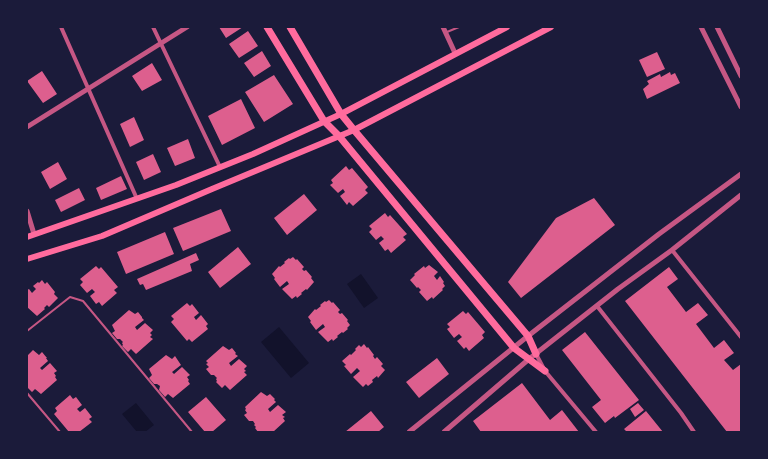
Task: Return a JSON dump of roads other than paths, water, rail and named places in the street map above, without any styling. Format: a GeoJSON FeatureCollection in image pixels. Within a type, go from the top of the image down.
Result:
{"type":"FeatureCollection","features":[{"type":"Feature","properties":{"kind":"main road"},"geometry":{"type":"LineString","coordinates":[[267,27],[324,121],[340,136],[514,348],[545,371]]}},
{"type":"Feature","properties":{"kind":"main road"},"geometry":{"type":"LineString","coordinates":[[290,27],[341,114],[528,336],[536,354]]}},
{"type":"Feature","properties":{"kind":"main road"},"geometry":{"type":"LineString","coordinates":[[27,236],[176,185],[252,154],[341,114],[507,27]]}},
{"type":"Feature","properties":{"kind":"main road"},"geometry":{"type":"LineString","coordinates":[[27,259],[102,236],[354,130],[551,27]]}},
{"type":"Feature","properties":{"kind":"street"},"geometry":{"type":"LineString","coordinates":[[61,27],[90,88],[138,198]]}},
{"type":"Feature","properties":{"kind":"street"},"geometry":{"type":"LineString","coordinates":[[153,27],[220,167]]}},
{"type":"Feature","properties":{"kind":"street"},"geometry":{"type":"LineString","coordinates":[[27,127],[187,27]]}},
{"type":"Feature","properties":{"kind":"street"},"geometry":{"type":"LineString","coordinates":[[442,27],[455,53]]}},
{"type":"Feature","properties":{"kind":"street"},"geometry":{"type":"LineString","coordinates":[[701,27],[741,107]]}},
{"type":"Feature","properties":{"kind":"street"},"geometry":{"type":"LineString","coordinates":[[717,27],[741,76]]}},
{"type":"Feature","properties":{"kind":"street"},"geometry":{"type":"LineString","coordinates":[[409,432],[528,336],[660,234],[741,174]]}},
{"type":"Feature","properties":{"kind":"street"},"geometry":{"type":"LineString","coordinates":[[445,432],[529,359],[618,289],[672,250],[741,195]]}},
{"type":"Feature","properties":{"kind":"street"},"geometry":{"type":"LineString","coordinates":[[27,211],[34,234]]}},
{"type":"Feature","properties":{"kind":"street"},"geometry":{"type":"LineString","coordinates":[[672,250],[741,337]]}},
{"type":"Feature","properties":{"kind":"street"},"geometry":{"type":"LineString","coordinates":[[597,306],[681,413],[694,432]]}},
{"type":"Feature","properties":{"kind":"street"},"geometry":{"type":"LineString","coordinates":[[536,354],[545,371],[596,432]]}},
{"type":"Feature","properties":{"kind":"lane"},"geometry":{"type":"LineString","coordinates":[[445,33],[459,27]]}},
{"type":"Feature","properties":{"kind":"lane"},"geometry":{"type":"LineString","coordinates":[[27,332],[70,297],[83,301],[192,432]]}},
{"type":"Feature","properties":{"kind":"lane"},"geometry":{"type":"LineString","coordinates":[[27,393],[60,432]]}}]}
